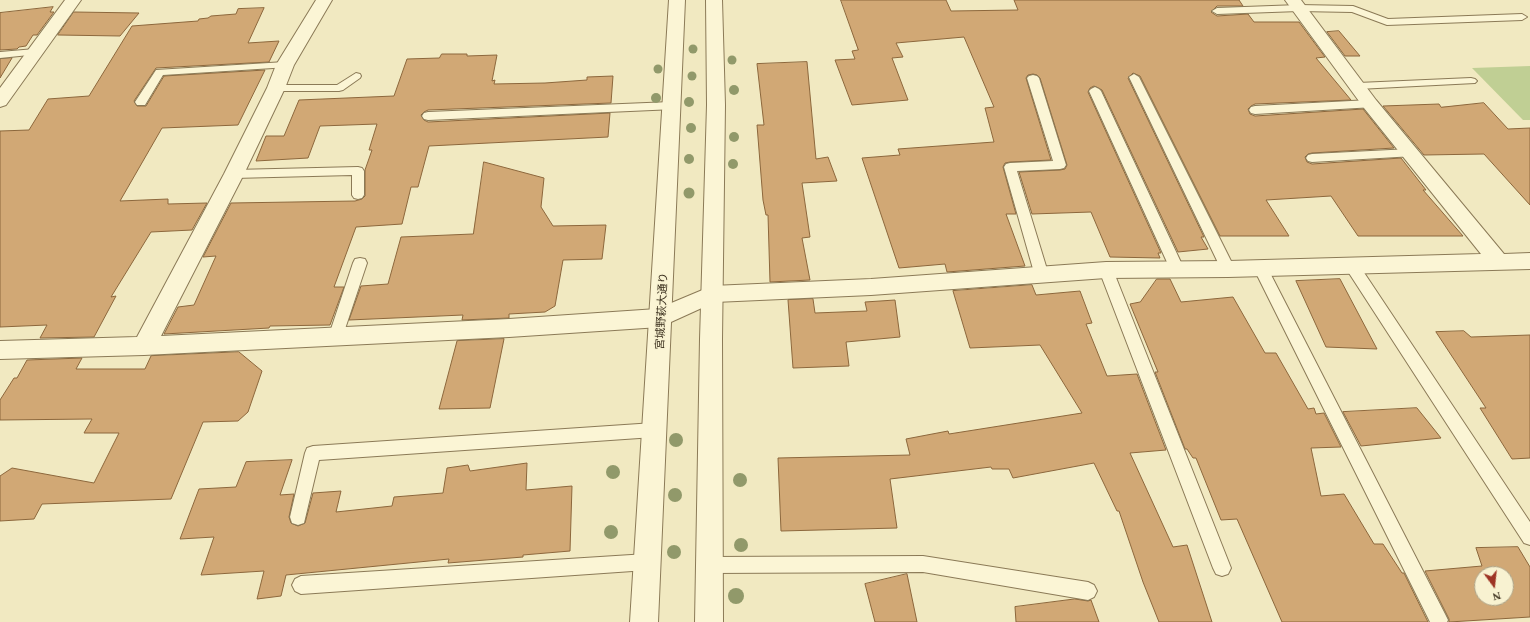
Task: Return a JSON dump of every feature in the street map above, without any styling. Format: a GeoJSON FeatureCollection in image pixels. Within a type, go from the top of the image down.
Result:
{"type":"FeatureCollection","features":[{"type":"Feature","properties":{"kind":"street"},"geometry":{"type":"LineString","coordinates":[[0,101],[73,0]]}},
{"type":"Feature","properties":{"kind":"street"},"geometry":{"type":"LineString","coordinates":[[144,346],[234,174],[276,88],[285,65],[324,0]]}},
{"type":"Feature","properties":{"kind":"street","name":"宮城野萩大通り"},"geometry":{"type":"LineString","coordinates":[[644,622],[670,106],[677,0]]}},
{"type":"Feature","properties":{"kind":"street"},"geometry":{"type":"LineString","coordinates":[[709,622],[711,565],[710,415],[716,105],[714,0]]}},
{"type":"Feature","properties":{"kind":"street"},"geometry":{"type":"LineString","coordinates":[[1296,4],[1370,104],[1499,262]]}},
{"type":"Feature","properties":{"kind":"street"},"geometry":{"type":"LineString","coordinates":[[0,350],[144,346],[509,328],[660,318],[712,294],[871,287],[1042,276],[1106,270],[1228,270],[1260,267],[1530,261]]}},
{"type":"Feature","properties":{"kind":"lane"},"geometry":{"type":"LineString","coordinates":[[1217,11],[1296,4],[1353,9],[1387,22],[1522,17]]}},
{"type":"Feature","properties":{"kind":"lane"},"geometry":{"type":"LineString","coordinates":[[0,55],[35,52]]}},
{"type":"Feature","properties":{"kind":"lane"},"geometry":{"type":"LineString","coordinates":[[141,102],[160,72],[285,65]]}},
{"type":"Feature","properties":{"kind":"lane"},"geometry":{"type":"LineString","coordinates":[[276,88],[338,88],[356,76]]}},
{"type":"Feature","properties":{"kind":"lane"},"geometry":{"type":"LineString","coordinates":[[1134,77],[1228,270]]}},
{"type":"Feature","properties":{"kind":"lane"},"geometry":{"type":"LineString","coordinates":[[1033,78],[1060,165],[1010,167],[1042,276]]}},
{"type":"Feature","properties":{"kind":"lane"},"geometry":{"type":"LineString","coordinates":[[1358,86],[1471,81]]}},
{"type":"Feature","properties":{"kind":"lane"},"geometry":{"type":"LineString","coordinates":[[1095,91],[1178,270]]}},
{"type":"Feature","properties":{"kind":"lane"},"geometry":{"type":"LineString","coordinates":[[1255,110],[1370,104]]}},
{"type":"Feature","properties":{"kind":"lane"},"geometry":{"type":"LineString","coordinates":[[428,116],[670,106]]}},
{"type":"Feature","properties":{"kind":"lane"},"geometry":{"type":"LineString","coordinates":[[1312,158],[1410,153]]}},
{"type":"Feature","properties":{"kind":"lane"},"geometry":{"type":"LineString","coordinates":[[234,174],[358,171],[358,195]]}},
{"type":"Feature","properties":{"kind":"lane"},"geometry":{"type":"LineString","coordinates":[[336,336],[360,263]]}},
{"type":"Feature","properties":{"kind":"lane"},"geometry":{"type":"LineString","coordinates":[[1352,266],[1530,538]]}},
{"type":"Feature","properties":{"kind":"lane"},"geometry":{"type":"LineString","coordinates":[[1260,267],[1439,620]]}},
{"type":"Feature","properties":{"kind":"lane"},"geometry":{"type":"LineString","coordinates":[[1106,270],[1222,568]]}},
{"type":"Feature","properties":{"kind":"lane"},"geometry":{"type":"LineString","coordinates":[[298,517],[313,453],[654,430]]}},
{"type":"Feature","properties":{"kind":"lane"},"geometry":{"type":"LineString","coordinates":[[302,585],[647,562]]}},
{"type":"Feature","properties":{"kind":"lane"},"geometry":{"type":"LineString","coordinates":[[711,565],[923,564],[1088,591]]}},
{"type":"Feature","properties":{"kind":"green space"},"geometry":{"type":"Polygon","coordinates":[[[1530,66],[1530,120],[1523,120],[1472,68],[1530,66]]]}},
{"type":"Feature","properties":{"kind":"building"},"geometry":{"type":"Polygon","coordinates":[[[841,0],[946,0],[951,11],[1018,10],[1014,0],[1239,0],[1243,6],[1217,6],[1211,12],[1217,16],[1248,14],[1254,22],[1299,22],[1325,57],[1316,58],[1351,100],[1255,104],[1248,109],[1250,114],[1255,116],[1363,109],[1394,148],[1312,153],[1305,157],[1307,162],[1312,164],[1401,158],[1426,190],[1423,190],[1463,236],[1358,236],[1331,196],[1266,200],[1289,236],[1220,236],[1140,76],[1133,73],[1128,78],[1204,237],[1201,237],[1208,249],[1178,252],[1102,90],[1094,86],[1090,88],[1088,92],[1161,253],[1158,253],[1160,258],[1110,257],[1091,212],[1032,214],[1019,172],[1060,170],[1065,169],[1067,165],[1040,78],[1033,74],[1028,75],[1026,78],[1051,160],[1010,162],[1005,163],[1003,167],[1016,214],[1006,214],[1025,266],[947,272],[945,264],[899,268],[862,158],[900,155],[898,149],[994,142],[985,108],[994,107],[964,37],[896,43],[903,57],[892,58],[908,100],[852,105],[835,60],[855,59],[852,51],[858,50],[841,0]]]}},
{"type":"Feature","properties":{"kind":"building"},"geometry":{"type":"Polygon","coordinates":[[[53,7],[50,12],[54,12],[37,35],[33,35],[26,46],[19,47],[17,49],[0,50],[0,13],[53,7]]]}},
{"type":"Feature","properties":{"kind":"building"},"geometry":{"type":"Polygon","coordinates":[[[264,8],[248,43],[279,41],[269,62],[156,68],[134,101],[137,106],[146,106],[164,76],[265,70],[238,125],[162,128],[120,201],[168,199],[168,204],[207,203],[192,230],[151,232],[111,297],[116,296],[94,337],[40,338],[47,325],[0,327],[0,131],[29,130],[48,99],[89,96],[132,26],[198,21],[199,19],[208,18],[211,16],[236,14],[238,9],[264,8]]]}},
{"type":"Feature","properties":{"kind":"building"},"geometry":{"type":"Polygon","coordinates":[[[74,12],[139,13],[120,36],[58,35],[74,12]]]}},
{"type":"Feature","properties":{"kind":"building"},"geometry":{"type":"Polygon","coordinates":[[[1339,31],[1360,56],[1345,56],[1327,32],[1339,31]]]}},
{"type":"Feature","properties":{"kind":"building"},"geometry":{"type":"Polygon","coordinates":[[[442,54],[467,54],[467,56],[497,55],[492,81],[495,80],[494,84],[545,83],[587,80],[587,77],[613,76],[611,103],[428,110],[421,115],[424,120],[428,122],[610,113],[608,137],[429,146],[418,187],[411,187],[402,224],[356,227],[334,287],[344,287],[330,325],[270,326],[269,328],[164,334],[178,307],[194,305],[216,256],[203,257],[231,203],[355,201],[362,199],[365,196],[365,170],[372,150],[369,150],[377,124],[320,126],[308,158],[256,161],[266,136],[284,136],[299,100],[394,96],[407,59],[439,58],[442,54]]]}},
{"type":"Feature","properties":{"kind":"building"},"geometry":{"type":"Polygon","coordinates":[[[12,58],[0,78],[0,59],[12,58]]]}},
{"type":"Feature","properties":{"kind":"building"},"geometry":{"type":"Polygon","coordinates":[[[807,62],[816,159],[828,157],[837,181],[802,183],[810,237],[802,238],[810,280],[770,282],[768,215],[766,215],[763,200],[757,125],[764,125],[757,64],[807,62]]]}},
{"type":"Feature","properties":{"kind":"building"},"geometry":{"type":"Polygon","coordinates":[[[1484,103],[1508,129],[1530,128],[1530,205],[1484,154],[1424,155],[1383,106],[1439,104],[1441,107],[1484,103]]]}},
{"type":"Feature","properties":{"kind":"building"},"geometry":{"type":"Polygon","coordinates":[[[484,162],[544,178],[541,207],[553,226],[606,225],[602,259],[563,260],[555,306],[545,312],[509,314],[509,318],[462,320],[463,315],[349,320],[361,286],[388,284],[401,237],[473,234],[484,162]]]}},
{"type":"Feature","properties":{"kind":"building"},"geometry":{"type":"Polygon","coordinates":[[[1157,279],[1170,279],[1181,302],[1233,297],[1265,353],[1276,353],[1308,409],[1314,408],[1316,414],[1324,413],[1341,447],[1311,448],[1321,496],[1344,494],[1374,544],[1383,544],[1402,573],[1404,573],[1428,622],[1282,622],[1237,519],[1221,520],[1196,458],[1193,458],[1187,449],[1185,449],[1155,372],[1158,372],[1130,304],[1140,302],[1157,279]]]}},
{"type":"Feature","properties":{"kind":"building"},"geometry":{"type":"Polygon","coordinates":[[[1340,279],[1377,349],[1326,347],[1296,281],[1340,279]]]}},
{"type":"Feature","properties":{"kind":"building"},"geometry":{"type":"Polygon","coordinates":[[[1032,285],[1036,295],[1080,291],[1092,323],[1086,324],[1107,376],[1137,374],[1166,450],[1130,453],[1173,547],[1187,545],[1212,622],[1159,622],[1143,582],[1119,511],[1117,511],[1094,463],[1013,478],[1009,469],[992,469],[991,467],[890,479],[897,528],[781,531],[778,458],[910,455],[906,439],[948,431],[949,434],[1082,413],[1040,345],[970,348],[953,291],[1032,285]]]}},
{"type":"Feature","properties":{"kind":"building"},"geometry":{"type":"Polygon","coordinates":[[[813,299],[815,313],[867,311],[865,302],[895,300],[900,337],[846,342],[849,366],[793,368],[788,300],[813,299]]]}},
{"type":"Feature","properties":{"kind":"building"},"geometry":{"type":"Polygon","coordinates":[[[1464,331],[1471,337],[1530,335],[1530,458],[1512,459],[1480,408],[1486,408],[1436,332],[1464,331]]]}},
{"type":"Feature","properties":{"kind":"building"},"geometry":{"type":"Polygon","coordinates":[[[504,339],[490,408],[439,409],[457,341],[504,339]]]}},
{"type":"Feature","properties":{"kind":"building"},"geometry":{"type":"Polygon","coordinates":[[[239,352],[262,371],[248,412],[238,421],[203,422],[171,499],[42,504],[34,519],[0,521],[0,476],[12,468],[94,483],[119,433],[84,433],[92,419],[0,420],[0,400],[14,378],[17,378],[27,360],[82,358],[76,369],[145,369],[151,356],[239,352]]]}},
{"type":"Feature","properties":{"kind":"building"},"geometry":{"type":"Polygon","coordinates":[[[1417,408],[1441,438],[1361,446],[1343,412],[1417,408]]]}},
{"type":"Feature","properties":{"kind":"building"},"geometry":{"type":"Polygon","coordinates":[[[292,460],[280,495],[294,494],[289,517],[291,523],[298,526],[305,523],[313,493],[341,491],[336,512],[392,506],[394,497],[443,493],[447,468],[468,465],[470,471],[527,463],[526,490],[572,486],[570,551],[523,555],[523,557],[448,563],[449,559],[286,575],[281,596],[257,599],[264,571],[201,575],[214,537],[180,539],[199,489],[236,487],[246,462],[292,460]]]}},
{"type":"Feature","properties":{"kind":"building"},"geometry":{"type":"Polygon","coordinates":[[[1518,547],[1530,567],[1530,617],[1449,622],[1449,619],[1425,571],[1474,567],[1474,606],[1514,606],[1514,566],[1482,566],[1476,548],[1518,547]]]}},
{"type":"Feature","properties":{"kind":"building"},"geometry":{"type":"Polygon","coordinates":[[[907,574],[917,622],[875,622],[865,584],[907,574]]]}},
{"type":"Feature","properties":{"kind":"building"},"geometry":{"type":"Polygon","coordinates":[[[1075,599],[1091,600],[1099,622],[1016,622],[1015,607],[1075,599]]]}}]}
